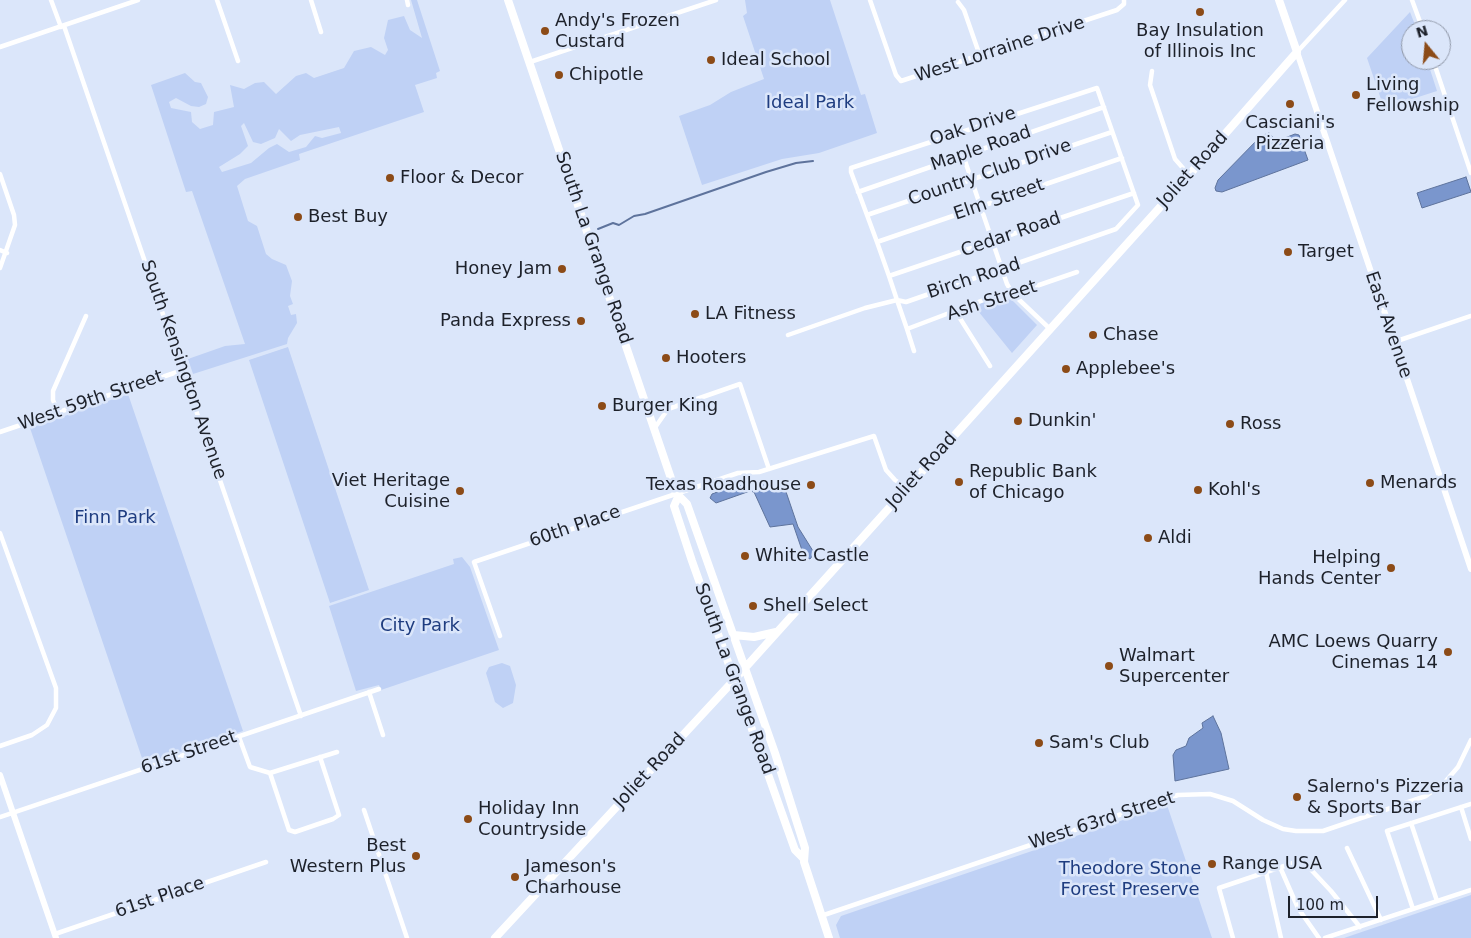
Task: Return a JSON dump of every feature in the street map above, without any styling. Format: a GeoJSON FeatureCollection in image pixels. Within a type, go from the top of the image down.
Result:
{"type":"FeatureCollection","features":[{"type":"Feature","properties":{"kind":"main road","name":"South La Grange Road"},"geometry":{"type":"LineString","coordinates":[[508,0],[677,495],[687,504],[734,635],[800,830],[805,848],[802,858]]}},
{"type":"Feature","properties":{"kind":"main road"},"geometry":{"type":"LineString","coordinates":[[1279,0],[1297,52]]}},
{"type":"Feature","properties":{"kind":"main road","name":"Joliet Road"},"geometry":{"type":"LineString","coordinates":[[495,938],[735,679],[1189,175],[1297,52]]}},
{"type":"Feature","properties":{"kind":"main road","name":"South La Grange Road"},"geometry":{"type":"LineString","coordinates":[[677,495],[674,506],[795,850],[802,858],[829,938]]}},
{"type":"Feature","properties":{"kind":"main road"},"geometry":{"type":"LineString","coordinates":[[734,635],[754,637],[776,632]]}},
{"type":"Feature","properties":{"kind":"street","name":"South Kensington Avenue"},"geometry":{"type":"LineString","coordinates":[[52,0],[183,370],[300,716]]}},
{"type":"Feature","properties":{"kind":"street"},"geometry":{"type":"LineString","coordinates":[[0,48],[138,0]]}},
{"type":"Feature","properties":{"kind":"street"},"geometry":{"type":"LineString","coordinates":[[217,0],[238,61]]}},
{"type":"Feature","properties":{"kind":"street"},"geometry":{"type":"LineString","coordinates":[[311,0],[322,32]]}},
{"type":"Feature","properties":{"kind":"street"},"geometry":{"type":"LineString","coordinates":[[530,62],[716,0]]}},
{"type":"Feature","properties":{"kind":"street","name":"West Lorraine Drive"},"geometry":{"type":"LineString","coordinates":[[870,0],[896,75],[902,81],[1117,10],[1124,2]]}},
{"type":"Feature","properties":{"kind":"street","name":"Joliet Road"},"geometry":{"type":"LineString","coordinates":[[1297,52],[1345,0]]}},
{"type":"Feature","properties":{"kind":"street"},"geometry":{"type":"LineString","coordinates":[[1412,0],[1419,20]]}},
{"type":"Feature","properties":{"kind":"street"},"geometry":{"type":"LineString","coordinates":[[958,2],[964,10],[980,56]]}},
{"type":"Feature","properties":{"kind":"street","name":"East Avenue"},"geometry":{"type":"LineString","coordinates":[[1297,52],[1471,569]]}},
{"type":"Feature","properties":{"kind":"street"},"geometry":{"type":"LineString","coordinates":[[1152,70],[1150,85],[1176,159],[1189,175]]}},
{"type":"Feature","properties":{"kind":"street"},"geometry":{"type":"LineString","coordinates":[[1436,70],[1471,173]]}},
{"type":"Feature","properties":{"kind":"street","name":"Oak Drive"},"geometry":{"type":"LineString","coordinates":[[858,192],[850,168],[1097,88],[1104,107]]}},
{"type":"Feature","properties":{"kind":"street"},"geometry":{"type":"LineString","coordinates":[[1104,107],[1134,193]]}},
{"type":"Feature","properties":{"kind":"street","name":"Maple Road"},"geometry":{"type":"LineString","coordinates":[[858,192],[1104,107]]}},
{"type":"Feature","properties":{"kind":"street","name":"Country Club Drive"},"geometry":{"type":"LineString","coordinates":[[867,215],[971,178],[1112,132]]}},
{"type":"Feature","properties":{"kind":"street"},"geometry":{"type":"LineString","coordinates":[[963,155],[1002,270],[1013,294],[1050,329]]}},
{"type":"Feature","properties":{"kind":"street","name":"Elm Street"},"geometry":{"type":"LineString","coordinates":[[877,242],[1122,158]]}},
{"type":"Feature","properties":{"kind":"street"},"geometry":{"type":"LineString","coordinates":[[0,174],[14,214],[15,225],[7,253],[0,268]]}},
{"type":"Feature","properties":{"kind":"street"},"geometry":{"type":"LineString","coordinates":[[858,192],[914,351]]}},
{"type":"Feature","properties":{"kind":"street","name":"Cedar Road"},"geometry":{"type":"LineString","coordinates":[[889,276],[1134,193]]}},
{"type":"Feature","properties":{"kind":"street","name":"Birch Road"},"geometry":{"type":"LineString","coordinates":[[788,335],[896,300],[906,302],[1113,231],[1138,204],[1134,193]]}},
{"type":"Feature","properties":{"kind":"street"},"geometry":{"type":"LineString","coordinates":[[0,250],[7,253]]}},
{"type":"Feature","properties":{"kind":"street","name":"Ash Street"},"geometry":{"type":"LineString","coordinates":[[907,330],[1002,293],[1013,294],[1077,272]]}},
{"type":"Feature","properties":{"kind":"street"},"geometry":{"type":"LineString","coordinates":[[956,312],[990,366]]}},
{"type":"Feature","properties":{"kind":"street"},"geometry":{"type":"LineString","coordinates":[[58,413],[53,400],[53,391],[86,316]]}},
{"type":"Feature","properties":{"kind":"street"},"geometry":{"type":"LineString","coordinates":[[1394,342],[1471,316]]}},
{"type":"Feature","properties":{"kind":"street","name":"West 59th Street"},"geometry":{"type":"LineString","coordinates":[[0,432],[183,370]]}},
{"type":"Feature","properties":{"kind":"street"},"geometry":{"type":"LineString","coordinates":[[654,429],[668,409],[740,384],[768,470]]}},
{"type":"Feature","properties":{"kind":"street"},"geometry":{"type":"LineString","coordinates":[[645,401],[668,409]]}},
{"type":"Feature","properties":{"kind":"street"},"geometry":{"type":"LineString","coordinates":[[677,495],[738,473],[748,474],[768,470],[874,436],[886,470],[895,480],[907,488]]}},
{"type":"Feature","properties":{"kind":"street","name":"60th Place"},"geometry":{"type":"LineString","coordinates":[[500,636],[474,562],[677,495]]}},
{"type":"Feature","properties":{"kind":"street"},"geometry":{"type":"LineString","coordinates":[[0,532],[56,688],[56,708],[47,725],[32,735],[0,746]]}},
{"type":"Feature","properties":{"kind":"street","name":"61st Street"},"geometry":{"type":"LineString","coordinates":[[0,817],[379,689]]}},
{"type":"Feature","properties":{"kind":"street"},"geometry":{"type":"LineString","coordinates":[[369,692],[383,735]]}},
{"type":"Feature","properties":{"kind":"street"},"geometry":{"type":"LineString","coordinates":[[239,736],[250,767],[270,774],[337,752]]}},
{"type":"Feature","properties":{"kind":"street","name":"West 63rd Street"},"geometry":{"type":"LineString","coordinates":[[821,916],[1178,795],[1210,794],[1233,801],[1263,820],[1283,829],[1304,832],[1323,831],[1426,796],[1445,782],[1458,767],[1471,740]]}},
{"type":"Feature","properties":{"kind":"street"},"geometry":{"type":"LineString","coordinates":[[270,774],[289,830],[295,832],[333,819],[338,815],[320,757]]}},
{"type":"Feature","properties":{"kind":"street"},"geometry":{"type":"LineString","coordinates":[[0,775],[55,936]]}},
{"type":"Feature","properties":{"kind":"street"},"geometry":{"type":"LineString","coordinates":[[1413,909],[1387,831],[1471,804]]}},
{"type":"Feature","properties":{"kind":"street"},"geometry":{"type":"LineString","coordinates":[[1461,807],[1471,838]]}},
{"type":"Feature","properties":{"kind":"street"},"geometry":{"type":"LineString","coordinates":[[364,810],[407,938]]}},
{"type":"Feature","properties":{"kind":"street"},"geometry":{"type":"LineString","coordinates":[[1411,823],[1437,901]]}},
{"type":"Feature","properties":{"kind":"street"},"geometry":{"type":"LineString","coordinates":[[1347,848],[1380,920]]}},
{"type":"Feature","properties":{"kind":"street"},"geometry":{"type":"LineString","coordinates":[[1233,938],[1218,888],[1302,860],[1331,891],[1360,927]]}},
{"type":"Feature","properties":{"kind":"street","name":"61st Place"},"geometry":{"type":"LineString","coordinates":[[55,936],[266,862]]}},
{"type":"Feature","properties":{"kind":"street"},"geometry":{"type":"LineString","coordinates":[[1280,867],[1298,908],[1319,938]]}},
{"type":"Feature","properties":{"kind":"street"},"geometry":{"type":"LineString","coordinates":[[1266,872],[1281,938]]}},
{"type":"Feature","properties":{"kind":"street"},"geometry":{"type":"LineString","coordinates":[[1325,938],[1471,890]]}},
{"type":"Feature","properties":{"kind":"green space"},"geometry":{"type":"Polygon","coordinates":[[[411,0],[417,0],[440,71],[436,73],[437,78],[415,85],[424,112],[299,154],[300,160],[245,179],[237,186],[248,221],[257,226],[266,254],[286,265],[292,281],[290,296],[293,304],[288,306],[291,315],[296,314],[297,323],[288,338],[287,344],[193,374],[188,359],[225,346],[245,344],[192,191],[186,192],[151,85],[185,73],[195,82],[201,83],[208,97],[206,104],[199,107],[191,106],[176,98],[169,102],[171,108],[191,112],[192,122],[200,129],[213,125],[214,112],[234,107],[230,85],[244,89],[255,83],[264,82],[276,94],[296,76],[306,73],[314,78],[344,68],[354,51],[371,47],[385,55],[388,50],[384,38],[388,20],[404,16],[410,30],[422,38],[411,0]],[[244,123],[241,126],[248,146],[240,154],[219,167],[222,172],[251,163],[277,144],[289,152],[306,147],[315,136],[322,138],[341,133],[339,127],[300,135],[291,141],[279,129],[275,138],[261,144],[253,142],[244,123]]]}},
{"type":"Feature","properties":{"kind":"green space","name":"Ideal Park"},"geometry":{"type":"Polygon","coordinates":[[[745,0],[830,0],[861,95],[865,94],[877,133],[819,153],[782,159],[702,185],[679,116],[710,105],[731,92],[764,79],[743,16],[747,13],[745,0]]]}},
{"type":"Feature","properties":{"kind":"green space"},"geometry":{"type":"Polygon","coordinates":[[[1410,12],[1413,20],[1403,20],[1410,12]]]}},
{"type":"Feature","properties":{"kind":"green space"},"geometry":{"type":"Polygon","coordinates":[[[1401,22],[1401,70],[1430,70],[1437,91],[1384,108],[1367,58],[1401,22]]]}},
{"type":"Feature","properties":{"kind":"green space"},"geometry":{"type":"Polygon","coordinates":[[[997,297],[1012,300],[1037,325],[1012,353],[974,306],[997,297]]]}},
{"type":"Feature","properties":{"kind":"green space"},"geometry":{"type":"Polygon","coordinates":[[[288,347],[369,590],[330,603],[249,360],[288,347]]]}},
{"type":"Feature","properties":{"kind":"green space","name":"Finn Park"},"geometry":{"type":"Polygon","coordinates":[[[128,394],[243,731],[144,764],[30,428],[128,394]]]}},
{"type":"Feature","properties":{"kind":"green space","name":"City Park"},"geometry":{"type":"Polygon","coordinates":[[[462,557],[470,567],[499,650],[381,690],[379,685],[356,691],[329,606],[454,564],[453,559],[462,557]]]}},
{"type":"Feature","properties":{"kind":"green space"},"geometry":{"type":"Polygon","coordinates":[[[502,663],[510,666],[516,685],[513,703],[503,708],[495,702],[486,673],[489,667],[502,663]]]}},
{"type":"Feature","properties":{"kind":"green space","name":"Theodore Stone Forest Preserve"},"geometry":{"type":"Polygon","coordinates":[[[1167,805],[1212,938],[840,938],[836,925],[841,916],[1167,805]]]}},
{"type":"Feature","properties":{"kind":"green space"},"geometry":{"type":"Polygon","coordinates":[[[1471,895],[1471,938],[1344,938],[1471,895]]]}},
{"type":"Feature","properties":{"kind":"shaded area"},"geometry":{"type":"Polygon","coordinates":[[[1269,133],[1277,141],[1295,134],[1299,135],[1308,160],[1222,192],[1216,191],[1215,188],[1218,180],[1261,136],[1269,133]]]}},
{"type":"Feature","properties":{"kind":"shaded area"},"geometry":{"type":"Polygon","coordinates":[[[1466,177],[1471,192],[1422,208],[1417,193],[1466,177]]]}},
{"type":"Feature","properties":{"kind":"shaded area"},"geometry":{"type":"Polygon","coordinates":[[[782,480],[798,527],[813,551],[810,559],[804,556],[793,524],[770,527],[754,492],[750,491],[716,503],[710,498],[712,494],[733,486],[768,484],[782,480]]]}},
{"type":"Feature","properties":{"kind":"shaded area"},"geometry":{"type":"Polygon","coordinates":[[[1213,716],[1221,733],[1229,769],[1175,781],[1173,755],[1176,750],[1186,746],[1189,738],[1203,728],[1202,723],[1213,716]]]}},
{"type":"Feature","properties":{"kind":"waterway"},"geometry":{"type":"LineString","coordinates":[[598,229],[613,223],[619,225],[634,216],[645,214],[766,172],[796,163],[813,161]]}},
{"type":"Feature","properties":{"kind":"place","name":"Bay Insulation of Illinois Inc"},"geometry":{"type":"Point","coordinates":[1200,12]}},
{"type":"Feature","properties":{"kind":"place","name":"Andy's Frozen Custard"},"geometry":{"type":"Point","coordinates":[545,31]}},
{"type":"Feature","properties":{"kind":"place","name":"Ideal School"},"geometry":{"type":"Point","coordinates":[711,60]}},
{"type":"Feature","properties":{"kind":"place","name":"Chipotle"},"geometry":{"type":"Point","coordinates":[559,75]}},
{"type":"Feature","properties":{"kind":"place","name":"Living Fellowship"},"geometry":{"type":"Point","coordinates":[1356,95]}},
{"type":"Feature","properties":{"kind":"place","name":"Casciani's Pizzeria"},"geometry":{"type":"Point","coordinates":[1290,104]}},
{"type":"Feature","properties":{"kind":"place","name":"Floor & Decor"},"geometry":{"type":"Point","coordinates":[390,178]}},
{"type":"Feature","properties":{"kind":"place","name":"Best Buy"},"geometry":{"type":"Point","coordinates":[298,217]}},
{"type":"Feature","properties":{"kind":"place","name":"Target"},"geometry":{"type":"Point","coordinates":[1288,252]}},
{"type":"Feature","properties":{"kind":"place","name":"Honey Jam"},"geometry":{"type":"Point","coordinates":[562,269]}},
{"type":"Feature","properties":{"kind":"place","name":"LA Fitness"},"geometry":{"type":"Point","coordinates":[695,314]}},
{"type":"Feature","properties":{"kind":"place","name":"Panda Express"},"geometry":{"type":"Point","coordinates":[581,321]}},
{"type":"Feature","properties":{"kind":"place","name":"Chase"},"geometry":{"type":"Point","coordinates":[1093,335]}},
{"type":"Feature","properties":{"kind":"place","name":"Hooters"},"geometry":{"type":"Point","coordinates":[666,358]}},
{"type":"Feature","properties":{"kind":"place","name":"Applebee's"},"geometry":{"type":"Point","coordinates":[1066,369]}},
{"type":"Feature","properties":{"kind":"place","name":"Burger King"},"geometry":{"type":"Point","coordinates":[602,406]}},
{"type":"Feature","properties":{"kind":"place","name":"Dunkin'"},"geometry":{"type":"Point","coordinates":[1018,421]}},
{"type":"Feature","properties":{"kind":"place","name":"Ross"},"geometry":{"type":"Point","coordinates":[1230,424]}},
{"type":"Feature","properties":{"kind":"place","name":"Republic Bank of Chicago"},"geometry":{"type":"Point","coordinates":[959,482]}},
{"type":"Feature","properties":{"kind":"place","name":"Menards"},"geometry":{"type":"Point","coordinates":[1370,483]}},
{"type":"Feature","properties":{"kind":"place","name":"Texas Roadhouse"},"geometry":{"type":"Point","coordinates":[811,485]}},
{"type":"Feature","properties":{"kind":"place","name":"Kohl's"},"geometry":{"type":"Point","coordinates":[1198,490]}},
{"type":"Feature","properties":{"kind":"place","name":"Viet Heritage Cuisine"},"geometry":{"type":"Point","coordinates":[460,491]}},
{"type":"Feature","properties":{"kind":"place","name":"Aldi"},"geometry":{"type":"Point","coordinates":[1148,538]}},
{"type":"Feature","properties":{"kind":"place","name":"White Castle"},"geometry":{"type":"Point","coordinates":[745,556]}},
{"type":"Feature","properties":{"kind":"place","name":"Helping Hands Center"},"geometry":{"type":"Point","coordinates":[1391,568]}},
{"type":"Feature","properties":{"kind":"place","name":"Shell Select"},"geometry":{"type":"Point","coordinates":[753,606]}},
{"type":"Feature","properties":{"kind":"place","name":"AMC Loews Quarry Cinemas 14"},"geometry":{"type":"Point","coordinates":[1448,652]}},
{"type":"Feature","properties":{"kind":"place","name":"Walmart Supercenter"},"geometry":{"type":"Point","coordinates":[1109,666]}},
{"type":"Feature","properties":{"kind":"place","name":"Sam's Club"},"geometry":{"type":"Point","coordinates":[1039,743]}},
{"type":"Feature","properties":{"kind":"place","name":"Salerno's Pizzeria & Sports Bar"},"geometry":{"type":"Point","coordinates":[1297,797]}},
{"type":"Feature","properties":{"kind":"place","name":"Holiday Inn Countryside"},"geometry":{"type":"Point","coordinates":[468,819]}},
{"type":"Feature","properties":{"kind":"place","name":"Best Western Plus"},"geometry":{"type":"Point","coordinates":[416,856]}},
{"type":"Feature","properties":{"kind":"place","name":"Range USA"},"geometry":{"type":"Point","coordinates":[1212,864]}},
{"type":"Feature","properties":{"kind":"place","name":"Jameson's Charhouse"},"geometry":{"type":"Point","coordinates":[515,877]}}]}
